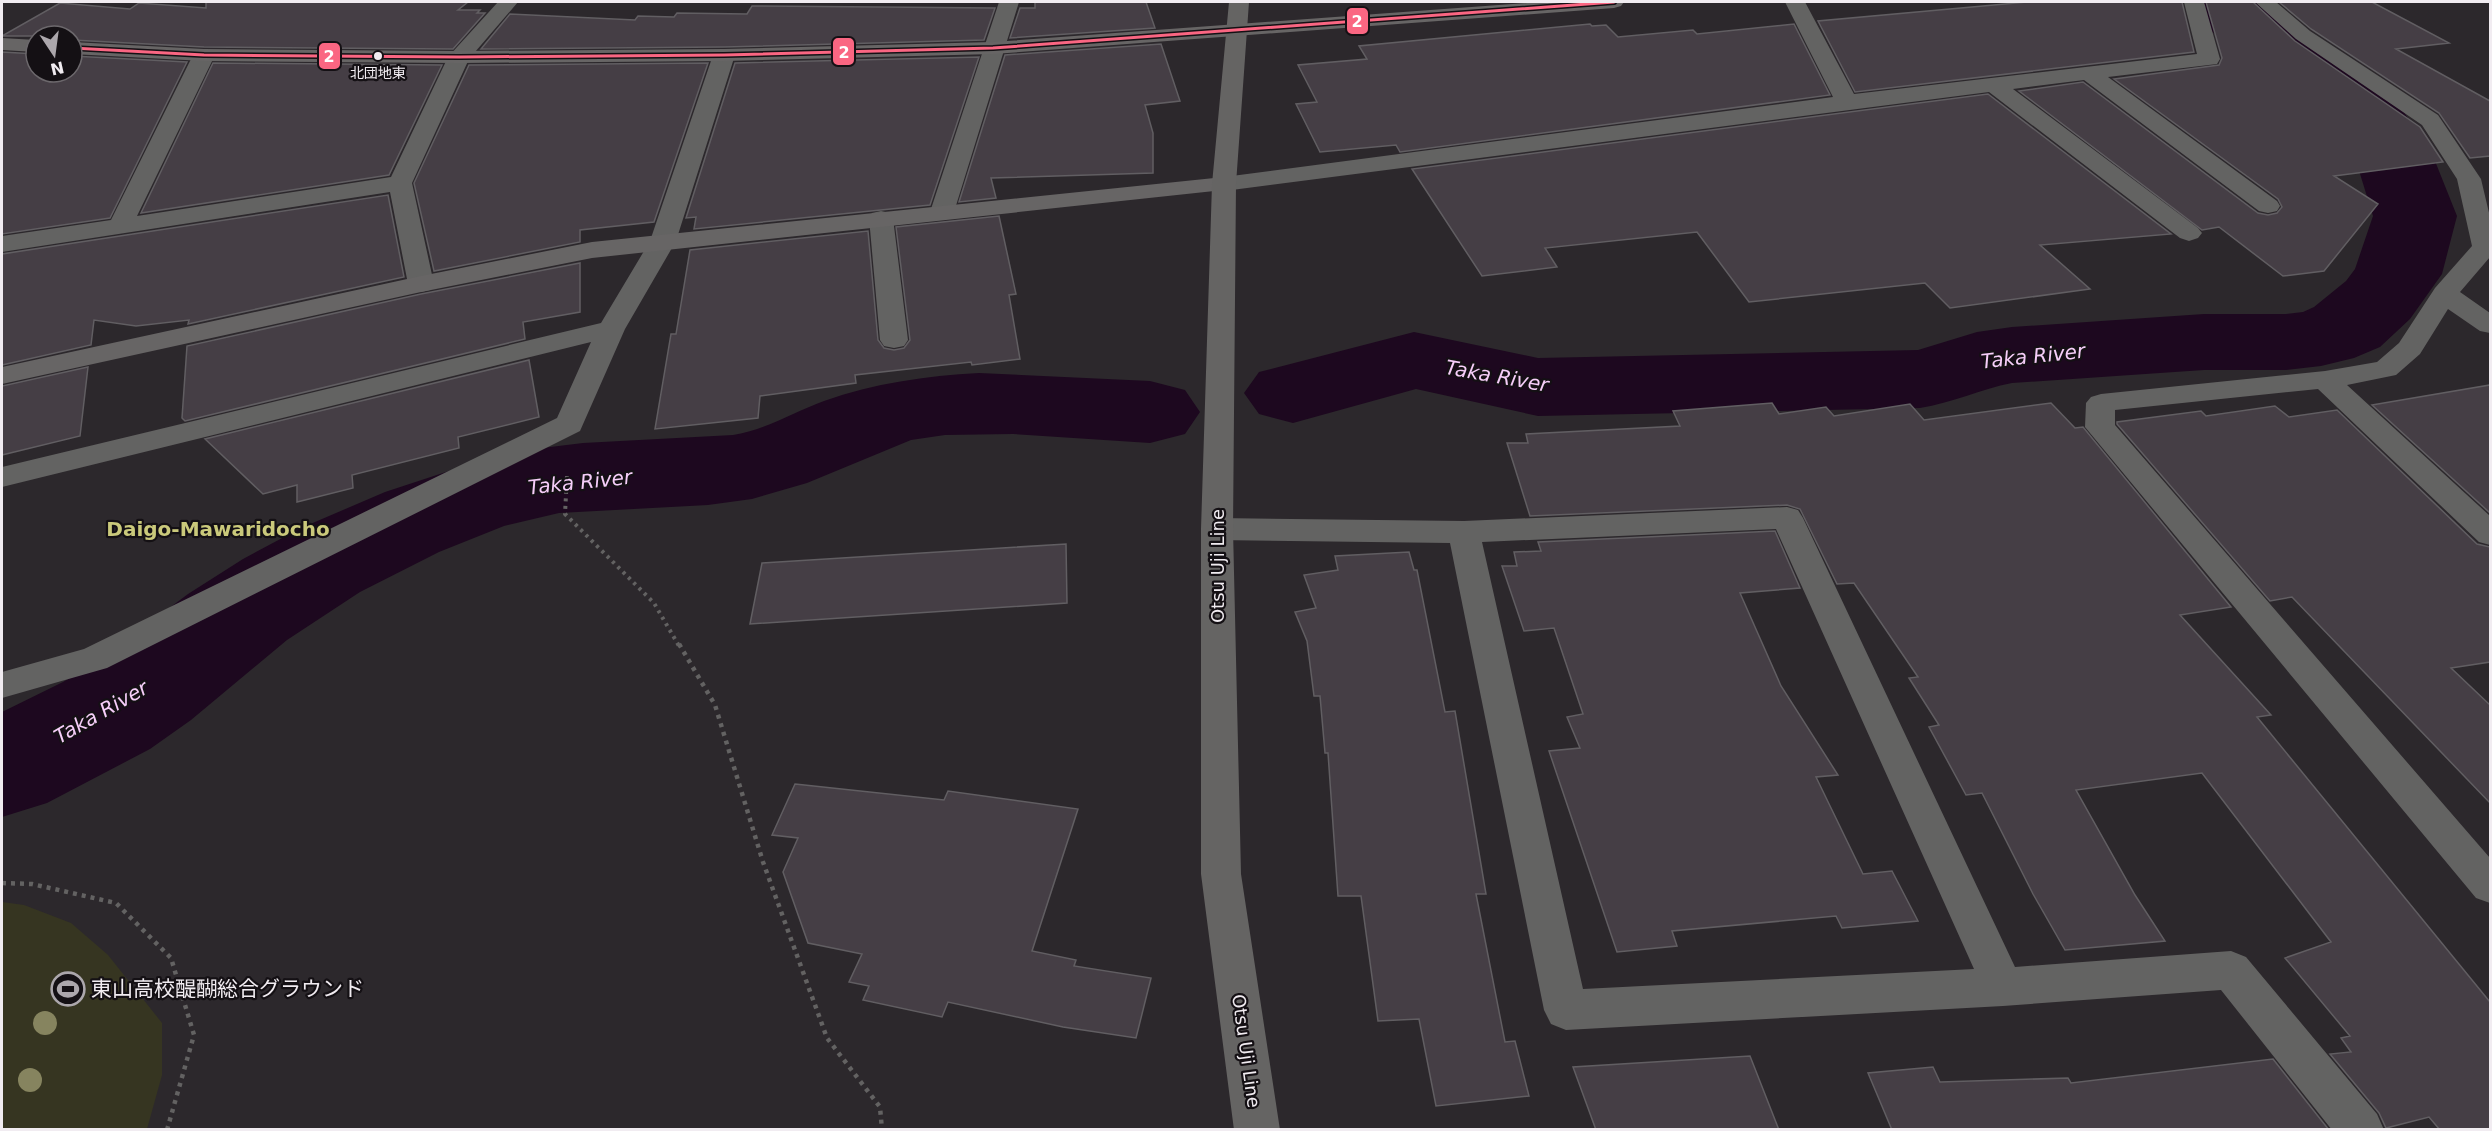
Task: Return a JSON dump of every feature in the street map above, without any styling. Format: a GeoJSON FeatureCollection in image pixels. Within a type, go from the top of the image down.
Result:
{"type":"FeatureCollection","features":[{"type":"Feature","properties":{"kind":"main road","name":"Otsu Uji Line"},"geometry":{"type":"LineString","coordinates":[[1238,16],[1224,184],[1217,529],[1221,874],[1257,1130]]}},
{"type":"Feature","properties":{"kind":"street"},"geometry":{"type":"LineString","coordinates":[[421,284],[400,183],[459,57],[508,2]]}},
{"type":"Feature","properties":{"kind":"street"},"geometry":{"type":"LineString","coordinates":[[942,212],[1009,2]]}},
{"type":"Feature","properties":{"kind":"street"},"geometry":{"type":"LineString","coordinates":[[84,49],[204,55],[459,57],[724,55],[993,48],[1238,16],[1614,2]]}},
{"type":"Feature","properties":{"kind":"street"},"geometry":{"type":"LineString","coordinates":[[1795,2],[1847,102]]}},
{"type":"Feature","properties":{"kind":"street"},"geometry":{"type":"LineString","coordinates":[[2,376],[421,284],[592,250],[881,218],[1224,184],[1847,102],[2209,60],[2194,2]]}},
{"type":"Feature","properties":{"kind":"street"},"geometry":{"type":"LineString","coordinates":[[2265,2],[2303,35],[2430,120],[2480,179],[2485,247],[2444,294],[2410,348],[2385,369],[2325,380],[2102,404],[2100,427],[2490,886]]}},
{"type":"Feature","properties":{"kind":"street"},"geometry":{"type":"LineString","coordinates":[[2,44],[24,45]]}},
{"type":"Feature","properties":{"kind":"street"},"geometry":{"type":"LineString","coordinates":[[120,226],[204,55]]}},
{"type":"Feature","properties":{"kind":"street"},"geometry":{"type":"LineString","coordinates":[[2,685],[96,659],[569,424],[611,329],[663,241],[724,55]]}},
{"type":"Feature","properties":{"kind":"street"},"geometry":{"type":"LineString","coordinates":[[2089,74],[2268,206]]}},
{"type":"Feature","properties":{"kind":"street"},"geometry":{"type":"LineString","coordinates":[[1994,85],[2189,233]]}},
{"type":"Feature","properties":{"kind":"street"},"geometry":{"type":"LineString","coordinates":[[2,244],[400,183]]}},
{"type":"Feature","properties":{"kind":"street"},"geometry":{"type":"LineString","coordinates":[[881,218],[894,340]]}},
{"type":"Feature","properties":{"kind":"street"},"geometry":{"type":"LineString","coordinates":[[2444,294],[2490,325]]}},
{"type":"Feature","properties":{"kind":"street"},"geometry":{"type":"LineString","coordinates":[[2,477],[611,329]]}},
{"type":"Feature","properties":{"kind":"street"},"geometry":{"type":"LineString","coordinates":[[2325,380],[2490,534]]}},
{"type":"Feature","properties":{"kind":"street"},"geometry":{"type":"LineString","coordinates":[[1217,529],[1464,532],[1787,518],[2003,987]]}},
{"type":"Feature","properties":{"kind":"street"},"geometry":{"type":"LineString","coordinates":[[1464,532],[1566,1010],[2003,987],[2231,970],[2361,1130]]}},
{"type":"Feature","properties":{"kind":"path"},"geometry":{"type":"LineString","coordinates":[[569,424],[565,514],[654,603],[715,705],[763,862],[827,1038],[880,1107],[882,1130]]}},
{"type":"Feature","properties":{"kind":"path"},"geometry":{"type":"LineString","coordinates":[[2,883],[32,884],[116,903],[171,958],[194,1035],[167,1130]]}},
{"type":"Feature","properties":{"kind":"shaded area","name":"東山高校醍醐総合グラウンド"},"geometry":{"type":"Polygon","coordinates":[[[2,902],[24,905],[71,923],[108,955],[162,1023],[162,1075],[147,1129],[2,1129],[2,902]]]}},
{"type":"Feature","properties":{"kind":"building"},"geometry":{"type":"Polygon","coordinates":[[[206,2],[468,2],[458,10],[480,10],[477,13],[485,13],[453,49],[204,47],[84,41],[84,24],[24,24],[24,36],[2,36],[60,3],[130,9],[139,3],[206,8],[206,2]]]}},
{"type":"Feature","properties":{"kind":"building"},"geometry":{"type":"Polygon","coordinates":[[[1035,2],[1146,2],[1155,28],[1010,38],[1020,8],[1035,8],[1035,2]]]}},
{"type":"Feature","properties":{"kind":"building"},"geometry":{"type":"Polygon","coordinates":[[[2027,2],[2182,2],[2194,52],[1855,92],[1818,21],[2027,2]]]}},
{"type":"Feature","properties":{"kind":"building"},"geometry":{"type":"Polygon","coordinates":[[[2206,2],[2253,2],[2295,41],[2420,127],[2443,162],[2334,176],[2378,204],[2324,271],[2283,276],[2219,227],[2202,230],[2019,91],[2083,82],[2258,213],[2268,215],[2277,213],[2282,207],[2278,199],[2114,79],[2219,65],[2222,58],[2206,2]]]}},
{"type":"Feature","properties":{"kind":"building"},"geometry":{"type":"Polygon","coordinates":[[[2279,2],[2372,2],[2449,43],[2396,49],[2490,101],[2490,156],[2470,158],[2439,113],[2311,29],[2279,2]]]}},
{"type":"Feature","properties":{"kind":"building"},"geometry":{"type":"Polygon","coordinates":[[[752,6],[995,8],[984,40],[724,47],[481,49],[510,14],[635,20],[638,16],[674,17],[677,13],[747,14],[752,6]]]}},
{"type":"Feature","properties":{"kind":"building"},"geometry":{"type":"Polygon","coordinates":[[[1590,24],[1592,26],[1606,25],[1618,37],[1693,30],[1697,34],[1794,24],[1830,95],[1400,152],[1396,145],[1320,152],[1296,104],[1317,102],[1298,65],[1367,59],[1359,46],[1590,24]]]}},
{"type":"Feature","properties":{"kind":"building"},"geometry":{"type":"Polygon","coordinates":[[[1161,44],[1180,101],[1145,105],[1153,133],[1153,173],[991,178],[996,198],[959,202],[1005,55],[1161,44]]]}},
{"type":"Feature","properties":{"kind":"building"},"geometry":{"type":"Polygon","coordinates":[[[2,52],[24,53],[24,84],[84,84],[84,57],[187,62],[110,218],[2,234],[2,52]]]}},
{"type":"Feature","properties":{"kind":"building"},"geometry":{"type":"Polygon","coordinates":[[[979,57],[930,205],[694,229],[696,217],[686,218],[735,63],[979,57]]]}},
{"type":"Feature","properties":{"kind":"building"},"geometry":{"type":"Polygon","coordinates":[[[213,63],[442,65],[389,175],[141,213],[213,63]]]}},
{"type":"Feature","properties":{"kind":"building"},"geometry":{"type":"Polygon","coordinates":[[[708,63],[654,222],[580,230],[580,242],[434,271],[414,183],[469,65],[708,63]]]}},
{"type":"Feature","properties":{"kind":"building"},"geometry":{"type":"Polygon","coordinates":[[[1988,94],[2171,234],[2040,245],[2090,289],[1950,308],[1925,283],[1749,302],[1697,232],[1545,248],[1557,267],[1482,276],[1412,169],[1988,94]]]}},
{"type":"Feature","properties":{"kind":"building"},"geometry":{"type":"Polygon","coordinates":[[[388,195],[404,277],[188,324],[189,320],[136,326],[94,320],[91,345],[2,365],[2,254],[388,195]]]}},
{"type":"Feature","properties":{"kind":"building"},"geometry":{"type":"Polygon","coordinates":[[[999,216],[1016,294],[1009,295],[1020,359],[855,375],[856,383],[760,396],[758,418],[655,429],[671,334],[676,334],[690,250],[868,231],[878,340],[884,348],[894,350],[904,348],[910,340],[896,227],[999,216]]]}},
{"type":"Feature","properties":{"kind":"building"},"geometry":{"type":"Polygon","coordinates":[[[580,263],[580,312],[523,322],[525,339],[185,421],[182,418],[187,346],[421,294],[580,263]]]}},
{"type":"Feature","properties":{"kind":"building"},"geometry":{"type":"Polygon","coordinates":[[[529,360],[539,417],[458,437],[459,448],[352,475],[353,488],[297,502],[297,485],[263,494],[205,439],[529,360]]]}},
{"type":"Feature","properties":{"kind":"building"},"geometry":{"type":"Polygon","coordinates":[[[88,367],[80,436],[2,455],[2,386],[88,367]]]}},
{"type":"Feature","properties":{"kind":"building"},"geometry":{"type":"Polygon","coordinates":[[[2490,385],[2490,513],[2372,405],[2490,385]]]}},
{"type":"Feature","properties":{"kind":"building"},"geometry":{"type":"Polygon","coordinates":[[[1772,403],[1779,414],[1826,407],[1834,416],[1910,404],[1924,420],[2051,403],[2075,428],[2083,427],[2231,607],[2180,615],[2271,715],[2257,717],[2490,1002],[2490,1130],[2440,1130],[2429,1117],[2386,1128],[2379,1113],[2330,1054],[2351,1052],[2341,1038],[2350,1036],[2285,958],[2331,942],[2202,773],[2076,790],[2135,895],[2165,941],[2065,950],[2033,894],[1982,793],[1966,795],[1929,727],[1939,725],[1909,678],[1918,677],[1854,583],[1837,584],[1800,509],[1787,505],[1530,516],[1507,443],[1528,443],[1526,434],[1680,426],[1673,411],[1772,403]]]}},
{"type":"Feature","properties":{"kind":"building"},"geometry":{"type":"Polygon","coordinates":[[[2275,406],[2289,417],[2337,410],[2477,544],[2490,547],[2490,662],[2451,668],[2490,705],[2490,803],[2292,597],[2270,601],[2117,424],[2117,422],[2201,411],[2206,416],[2275,406]]]}},
{"type":"Feature","properties":{"kind":"building"},"geometry":{"type":"Polygon","coordinates":[[[1775,531],[1800,588],[1740,593],[1781,686],[1838,775],[1816,777],[1863,874],[1892,871],[1918,921],[1842,928],[1836,916],[1672,931],[1677,946],[1617,952],[1549,751],[1580,748],[1567,717],[1583,714],[1554,628],[1524,631],[1502,566],[1517,566],[1514,552],[1541,551],[1538,542],[1775,531]]]}},
{"type":"Feature","properties":{"kind":"building"},"geometry":{"type":"Polygon","coordinates":[[[1066,544],[1067,603],[750,624],[762,563],[1066,544]]]}},
{"type":"Feature","properties":{"kind":"building"},"geometry":{"type":"Polygon","coordinates":[[[1409,552],[1414,570],[1417,570],[1445,712],[1455,711],[1486,894],[1476,894],[1505,1042],[1515,1041],[1529,1096],[1436,1106],[1419,1019],[1378,1021],[1361,896],[1338,896],[1328,753],[1325,753],[1320,696],[1314,696],[1307,641],[1295,612],[1316,608],[1304,575],[1338,570],[1335,556],[1409,552]]]}},
{"type":"Feature","properties":{"kind":"building"},"geometry":{"type":"Polygon","coordinates":[[[795,784],[944,800],[948,791],[1078,809],[1032,951],[1076,960],[1074,966],[1151,978],[1136,1038],[1063,1027],[948,1002],[942,1017],[863,1000],[869,986],[849,982],[862,954],[808,943],[783,872],[798,838],[772,835],[795,784]]]}},
{"type":"Feature","properties":{"kind":"building"},"geometry":{"type":"Polygon","coordinates":[[[1750,1056],[1779,1130],[1596,1130],[1573,1067],[1750,1056]]]}},
{"type":"Feature","properties":{"kind":"building"},"geometry":{"type":"Polygon","coordinates":[[[2273,1059],[2329,1130],[1892,1130],[1868,1073],[1933,1067],[1940,1082],[2068,1078],[2071,1083],[2273,1059]]]}},
{"type":"Feature","properties":{"kind":"waterway","name":"Taka River"},"geometry":{"type":"LineString","coordinates":[[1293,393],[1414,360],[1538,387],[1920,379],[1933,377],[1977,361],[2012,355],[2204,342],[2286,342],[2321,338],[2347,327],[2378,300],[2398,274],[2415,216],[2392,151],[2369,117],[2352,100],[2242,23],[2224,7],[2224,2]]}},
{"type":"Feature","properties":{"kind":"waterway","name":"Taka River"},"geometry":{"type":"LineString","coordinates":[[2,767],[72,734],[123,706],[247,611],[302,576],[380,535],[467,501],[512,488],[559,479],[733,469],[771,460],[860,423],[911,409],[979,403],[1150,412]]}},
{"type":"Feature","properties":{"kind":"transit line","name":"2"},"geometry":{"type":"LineString","coordinates":[[84,49],[204,55],[459,57],[724,55],[993,48],[1614,2]]}},
{"type":"Feature","properties":{"kind":"place","name":"北団地東"},"geometry":{"type":"Point","coordinates":[378,56]}},
{"type":"Feature","properties":{"kind":"place","name":"東山高校醍醐総合グラウンド"},"geometry":{"type":"Point","coordinates":[68,989]}},
{"type":"Feature","properties":{"kind":"district","name":"Daigo-Mawaridocho"},"geometry":{"type":"Point","coordinates":[218,529]}}]}
